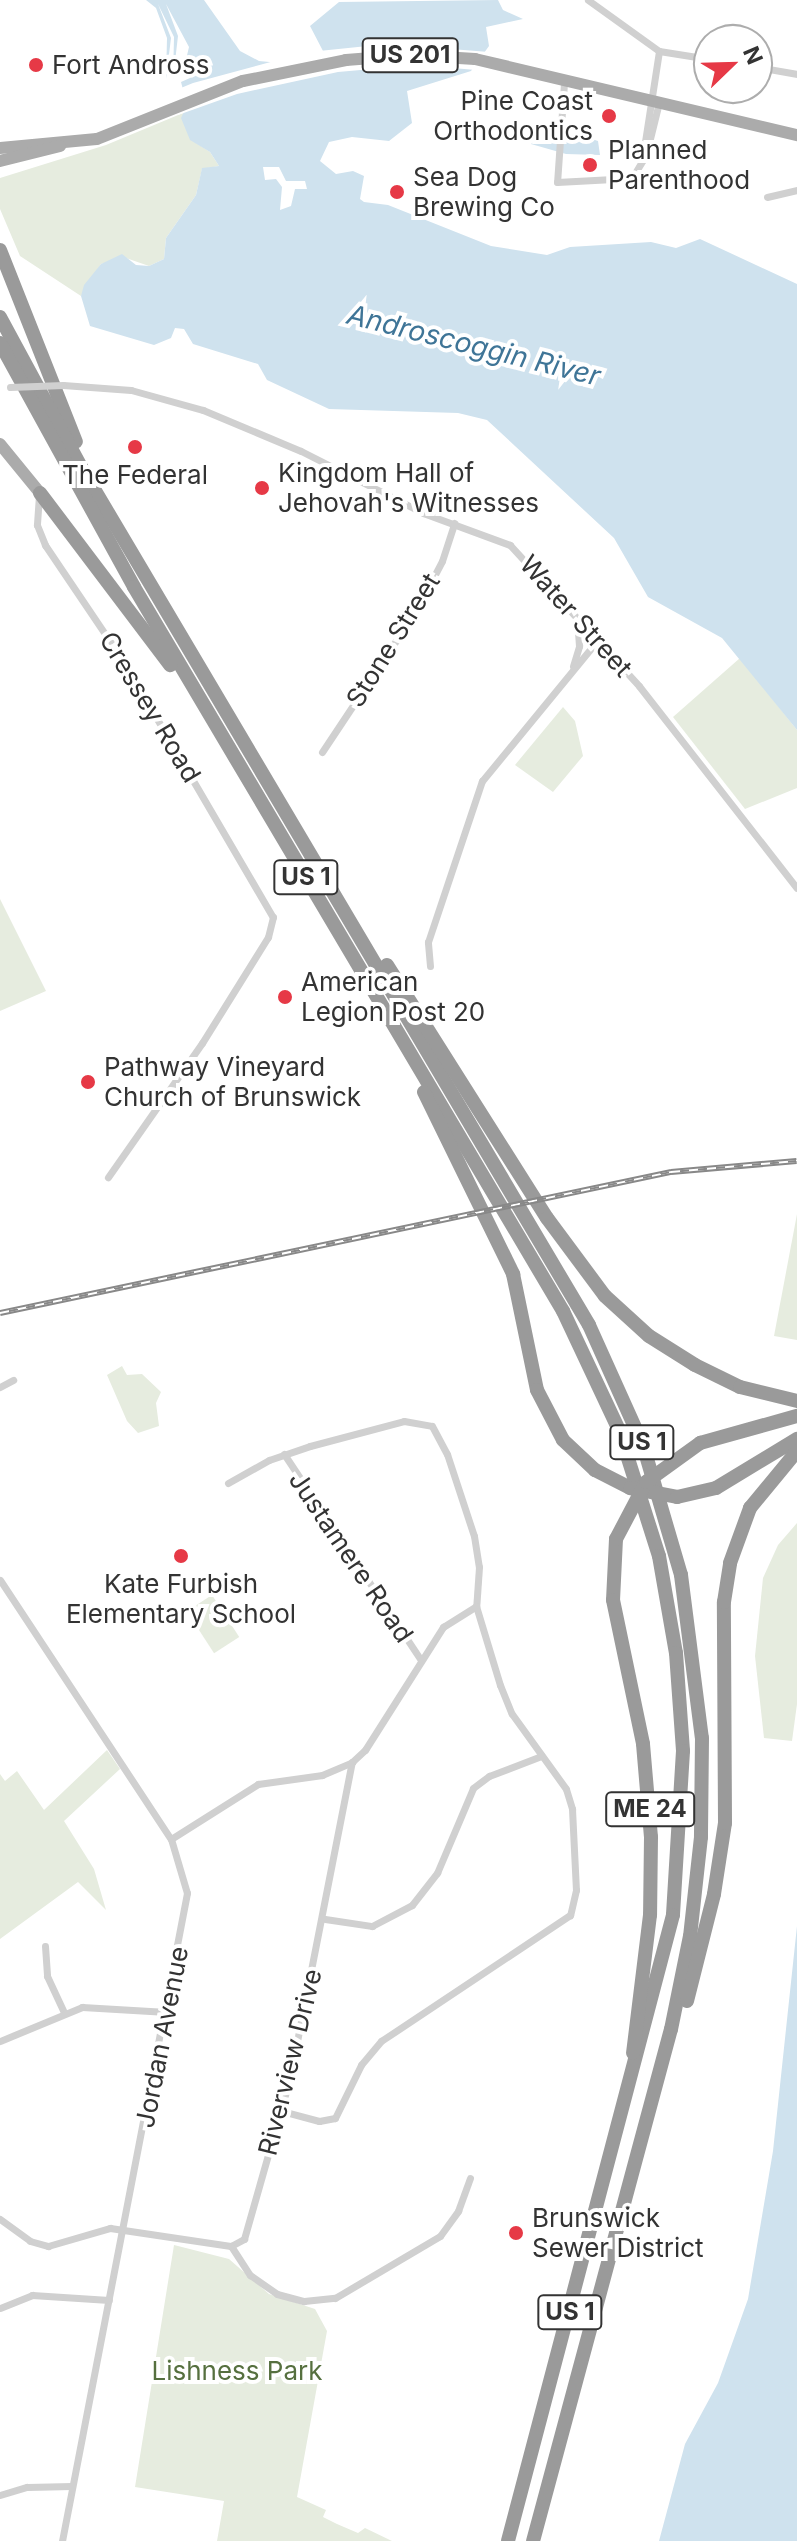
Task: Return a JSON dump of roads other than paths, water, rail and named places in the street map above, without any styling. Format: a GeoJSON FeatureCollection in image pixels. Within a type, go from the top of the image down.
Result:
{"type":"FeatureCollection","features":[{"type":"Feature","properties":{"kind":"highway"},"geometry":{"type":"LineString","coordinates":[[0,250],[97,490]]}},
{"type":"Feature","properties":{"kind":"highway","name":"US 1"},"geometry":{"type":"LineString","coordinates":[[0,317],[97,490],[589,1325],[632,1416],[665,1510],[693,1643],[703,1773],[695,1903],[671,2029],[533,2541]]}},
{"type":"Feature","properties":{"kind":"highway","name":"US 1"},"geometry":{"type":"LineString","coordinates":[[0,343],[195,689],[593,1370],[630,1461],[666,1588],[680,1686],[680,1850],[667,1948],[508,2541]]}},
{"type":"Feature","properties":{"kind":"highway"},"geometry":{"type":"LineString","coordinates":[[40,493],[172,667],[195,689]]}},
{"type":"Feature","properties":{"kind":"highway"},"geometry":{"type":"LineString","coordinates":[[350,921],[381,955],[547,1218],[605,1296],[649,1336],[695,1365],[750,1390],[797,1401]]}},
{"type":"Feature","properties":{"kind":"highway"},"geometry":{"type":"LineString","coordinates":[[417,1065],[421,1087],[513,1274],[537,1390],[563,1440],[595,1470],[630,1488],[677,1497],[716,1488],[797,1439]]}},
{"type":"Feature","properties":{"kind":"highway","name":"ME 24"},"geometry":{"type":"LineString","coordinates":[[632,2082],[650,1915],[652,1849],[644,1752],[613,1600],[616,1539],[646,1482],[700,1443],[797,1416]]}},
{"type":"Feature","properties":{"kind":"highway","name":"ME 24"},"geometry":{"type":"LineString","coordinates":[[671,2029],[685,2007],[722,1847],[727,1762],[724,1602],[730,1563],[755,1499],[797,1451]]}},
{"type":"Feature","properties":{"kind":"main road","name":"US 201"},"geometry":{"type":"LineString","coordinates":[[0,148],[66,143],[115,134],[153,114],[243,81],[292,69],[410,55],[475,59],[564,83],[656,101],[797,135]]}},
{"type":"Feature","properties":{"kind":"main road"},"geometry":{"type":"LineString","coordinates":[[0,161],[66,143]]}},
{"type":"Feature","properties":{"kind":"main road"},"geometry":{"type":"LineString","coordinates":[[0,444],[40,493]]}},
{"type":"Feature","properties":{"kind":"street"},"geometry":{"type":"LineString","coordinates":[[588,0],[659,51],[693,56]]}},
{"type":"Feature","properties":{"kind":"street"},"geometry":{"type":"LineString","coordinates":[[564,83],[557,182],[622,181],[636,175],[642,161],[656,101],[659,51]]}},
{"type":"Feature","properties":{"kind":"street"},"geometry":{"type":"LineString","coordinates":[[773,70],[797,74]]}},
{"type":"Feature","properties":{"kind":"street"},"geometry":{"type":"LineString","coordinates":[[767,197],[797,190]]}},
{"type":"Feature","properties":{"kind":"street","name":"Water Street"},"geometry":{"type":"LineString","coordinates":[[0,387],[63,385],[131,390],[203,410],[312,456],[423,513],[510,545],[598,640],[797,888]]}},
{"type":"Feature","properties":{"kind":"street","name":"Cressey Road"},"geometry":{"type":"LineString","coordinates":[[40,493],[37,525],[45,545],[122,659],[267,901],[272,922],[197,1050],[108,1177]]}},
{"type":"Feature","properties":{"kind":"street","name":"Stone Street"},"geometry":{"type":"LineString","coordinates":[[322,752],[417,609],[442,561],[454,523]]}},
{"type":"Feature","properties":{"kind":"street"},"geometry":{"type":"LineString","coordinates":[[571,671],[579,646],[575,614]]}},
{"type":"Feature","properties":{"kind":"street"},"geometry":{"type":"LineString","coordinates":[[430,966],[428,942],[475,796],[506,748],[598,640]]}},
{"type":"Feature","properties":{"kind":"street"},"geometry":{"type":"LineString","coordinates":[[0,1387],[13,1380]]}},
{"type":"Feature","properties":{"kind":"street"},"geometry":{"type":"LineString","coordinates":[[228,1483],[284,1454],[404,1421],[432,1426],[447,1454],[474,1536],[479,1567],[476,1606],[505,1700],[571,1802],[576,1890],[570,1915],[381,2041],[361,2065],[335,2118],[319,2121],[278,2110]]}},
{"type":"Feature","properties":{"kind":"street","name":"Justamere Road"},"geometry":{"type":"LineString","coordinates":[[284,1454],[420,1659]]}},
{"type":"Feature","properties":{"kind":"street","name":"Jordan Avenue"},"geometry":{"type":"LineString","coordinates":[[0,1580],[171,1839],[187,1893],[167,2012],[62,2541]]}},
{"type":"Feature","properties":{"kind":"street"},"geometry":{"type":"LineString","coordinates":[[171,1839],[258,1784],[322,1775],[352,1762],[365,1750],[420,1659],[451,1619],[476,1606]]}},
{"type":"Feature","properties":{"kind":"street"},"geometry":{"type":"LineString","coordinates":[[325,1919],[372,1926],[412,1905],[437,1873],[473,1788],[489,1776],[541,1756]]}},
{"type":"Feature","properties":{"kind":"street","name":"Riverview Drive"},"geometry":{"type":"LineString","coordinates":[[231,2246],[248,2233],[325,1919],[352,1762]]}},
{"type":"Feature","properties":{"kind":"street"},"geometry":{"type":"LineString","coordinates":[[45,1946],[47,1976],[64,2012]]}},
{"type":"Feature","properties":{"kind":"street"},"geometry":{"type":"LineString","coordinates":[[0,2041],[64,2012],[103,2006],[167,2012]]}},
{"type":"Feature","properties":{"kind":"street"},"geometry":{"type":"LineString","coordinates":[[0,2219],[30,2241],[48,2246],[124,2228],[231,2246],[250,2275],[277,2294],[304,2301],[335,2298],[440,2236],[458,2211],[470,2178]]}},
{"type":"Feature","properties":{"kind":"street"},"geometry":{"type":"LineString","coordinates":[[0,2308],[32,2295],[109,2300]]}},
{"type":"Feature","properties":{"kind":"street"},"geometry":{"type":"LineString","coordinates":[[0,2495],[27,2487],[72,2486]]}},
{"type":"Feature","properties":{"kind":"water","name":"Androscoggin River"},"geometry":{"type":"Polygon","coordinates":[[[146,0],[204,0],[240,51],[259,61],[311,66],[323,51],[310,26],[339,2],[498,0],[503,10],[523,19],[486,27],[489,46],[471,71],[407,91],[412,123],[389,141],[352,137],[329,142],[320,161],[336,174],[353,171],[364,176],[360,199],[364,202],[388,205],[491,246],[547,255],[570,247],[651,242],[676,248],[700,239],[797,284],[797,730],[722,638],[648,597],[614,538],[487,420],[458,413],[329,409],[267,380],[258,364],[193,344],[184,329],[175,328],[171,338],[154,345],[90,326],[81,296],[84,285],[101,264],[122,254],[136,265],[149,266],[164,259],[166,238],[196,195],[202,168],[219,166],[210,152],[190,140],[181,118],[187,105],[181,82],[190,78],[183,72],[189,47],[166,4],[178,36],[173,79],[174,37],[158,4],[171,38],[166,79],[167,38],[156,8],[146,0]],[[263,167],[265,180],[276,179],[282,187],[280,210],[291,206],[295,189],[307,189],[305,181],[286,181],[279,167],[263,167]]]}},
{"type":"Feature","properties":{"kind":"water"},"geometry":{"type":"Polygon","coordinates":[[[546,131],[550,141],[583,136],[598,141],[600,155],[566,154],[531,144],[546,131]]]}},
{"type":"Feature","properties":{"kind":"water"},"geometry":{"type":"Polygon","coordinates":[[[797,1926],[797,2541],[659,2541],[685,2444],[718,2383],[748,2299],[773,2151],[797,1926]]]}},
{"type":"Feature","properties":{"kind":"railway"},"geometry":{"type":"LineString","coordinates":[[0,1313],[671,1172],[797,1161]]}},
{"type":"Feature","properties":{"kind":"place","name":"Fort Andross"},"geometry":{"type":"Point","coordinates":[36,65]}},
{"type":"Feature","properties":{"kind":"place","name":"Pine Coast Orthodontics"},"geometry":{"type":"Point","coordinates":[609,116]}},
{"type":"Feature","properties":{"kind":"place","name":"Planned Parenthood"},"geometry":{"type":"Point","coordinates":[590,165]}},
{"type":"Feature","properties":{"kind":"place","name":"Sea Dog Brewing Co"},"geometry":{"type":"Point","coordinates":[397,192]}},
{"type":"Feature","properties":{"kind":"place","name":"The Federal"},"geometry":{"type":"Point","coordinates":[135,447]}},
{"type":"Feature","properties":{"kind":"place","name":"Kingdom Hall of Jehovah's Witnesses"},"geometry":{"type":"Point","coordinates":[262,488]}},
{"type":"Feature","properties":{"kind":"place","name":"American Legion Post 20"},"geometry":{"type":"Point","coordinates":[285,997]}},
{"type":"Feature","properties":{"kind":"place","name":"Pathway Vineyard Church of Brunswick"},"geometry":{"type":"Point","coordinates":[88,1082]}},
{"type":"Feature","properties":{"kind":"place","name":"Kate Furbish Elementary School"},"geometry":{"type":"Point","coordinates":[181,1556]}},
{"type":"Feature","properties":{"kind":"place","name":"Brunswick Sewer District"},"geometry":{"type":"Point","coordinates":[516,2233]}},
{"type":"Feature","properties":{"kind":"park label","name":"Lishness Park"},"geometry":{"type":"Point","coordinates":[237,2371]}}]}
